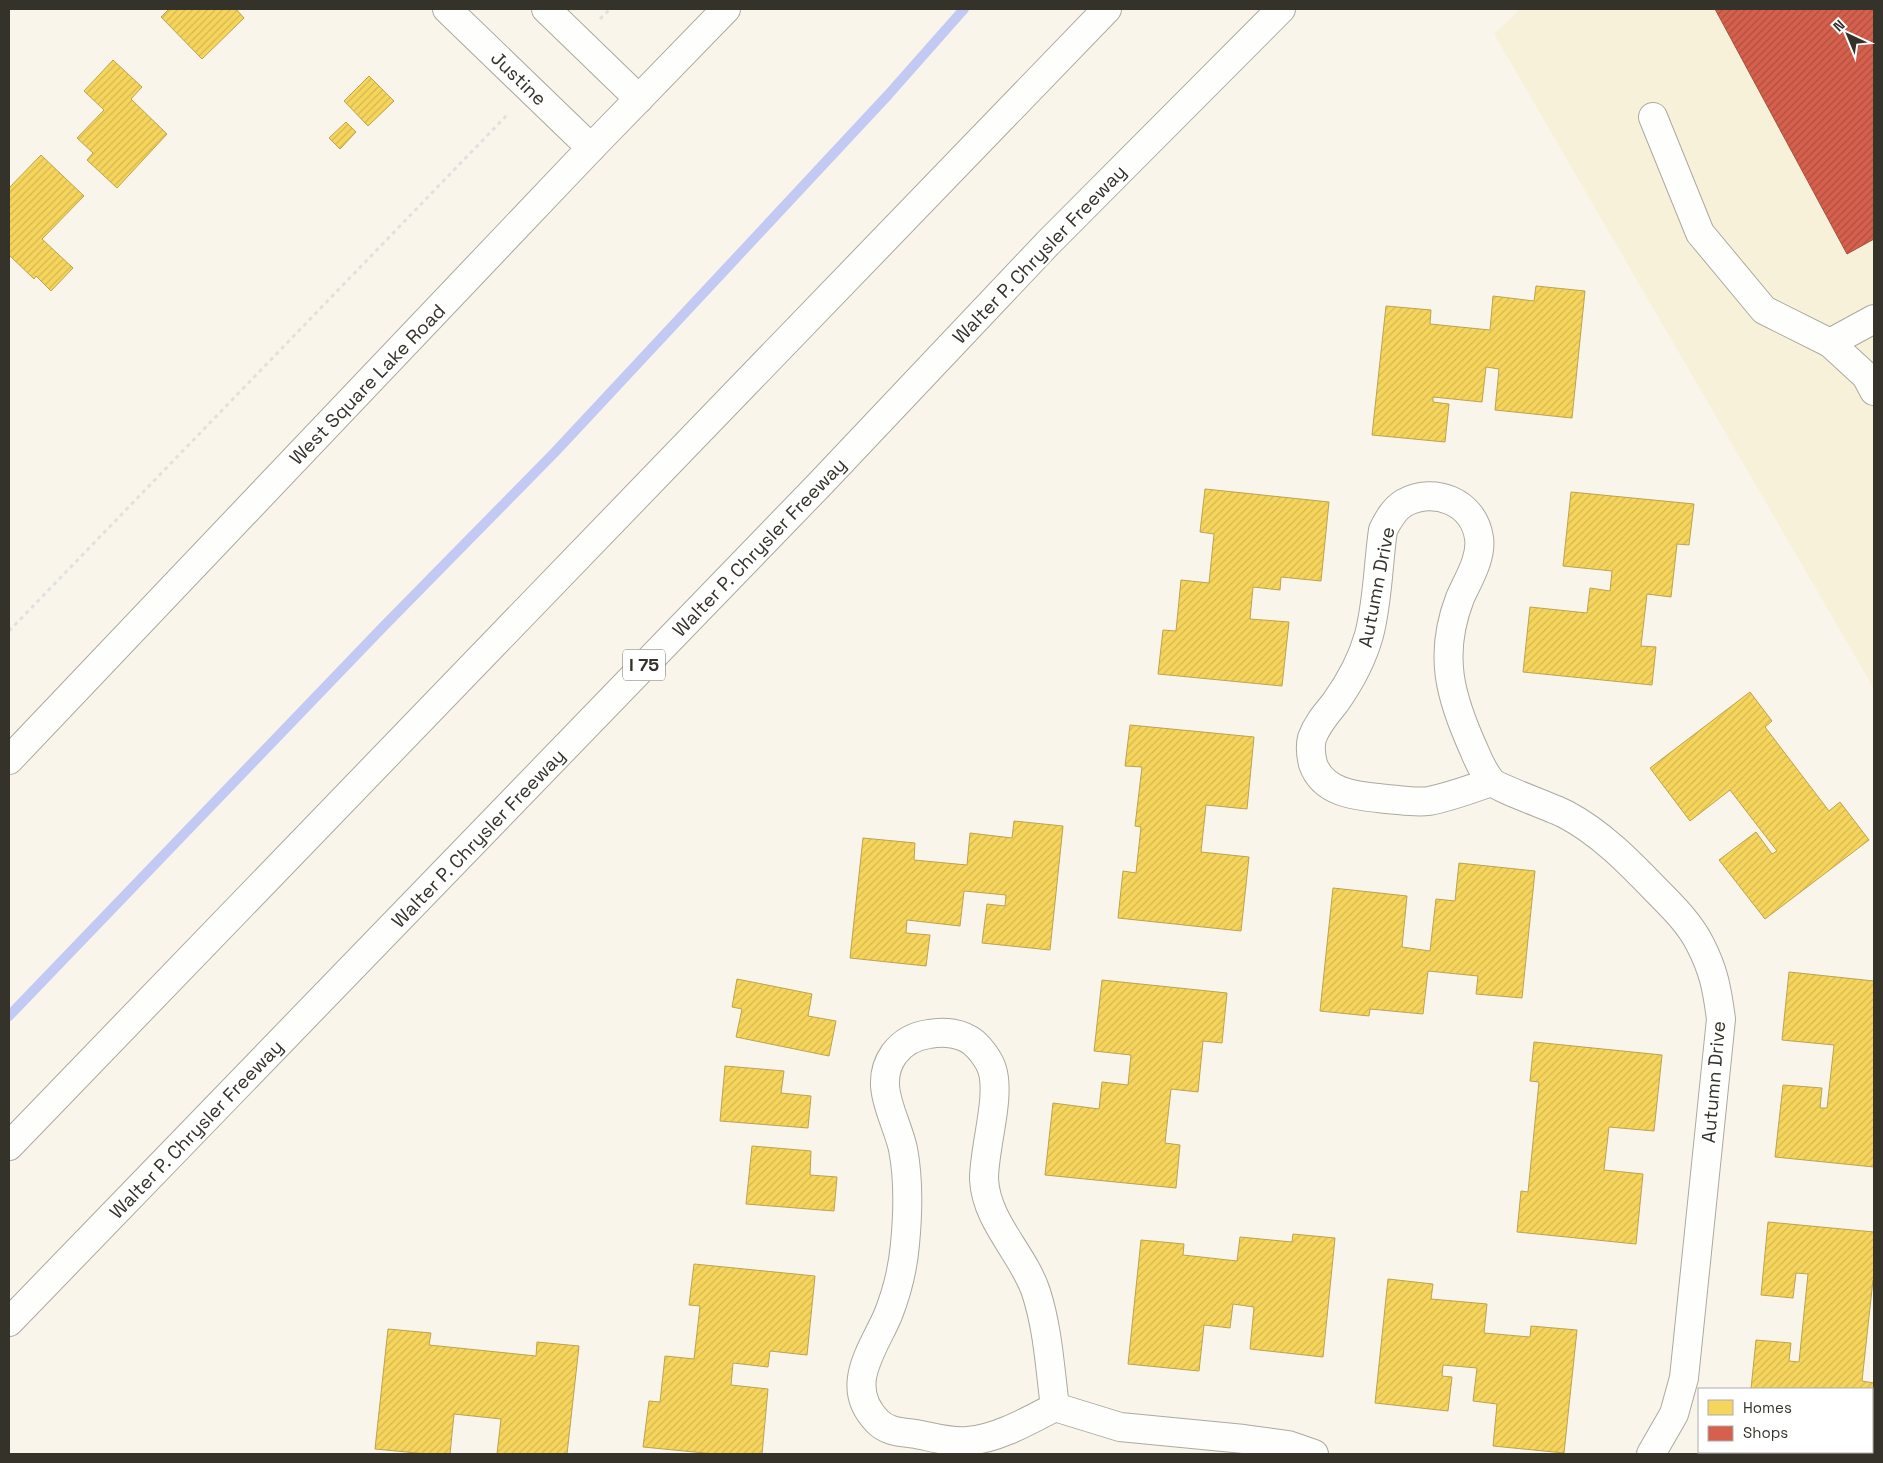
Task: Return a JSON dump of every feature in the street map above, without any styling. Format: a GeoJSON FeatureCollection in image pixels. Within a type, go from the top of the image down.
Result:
{"type":"FeatureCollection","features":[{"type":"Feature","properties":{"kind":"main road","name":"Justine"},"geometry":{"type":"LineString","coordinates":[[447,9],[591,148]]}},
{"type":"Feature","properties":{"kind":"main road"},"geometry":{"type":"LineString","coordinates":[[546,9],[639,99]]}},
{"type":"Feature","properties":{"kind":"main road","name":"West Square Lake Road"},"geometry":{"type":"LineString","coordinates":[[9,760],[591,148],[726,9]]}},
{"type":"Feature","properties":{"kind":"main road"},"geometry":{"type":"LineString","coordinates":[[9,1146],[1107,9]]}},
{"type":"Feature","properties":{"kind":"main road","name":"Walter P. Chrysler Freeway"},"geometry":{"type":"LineString","coordinates":[[9,1322],[820,484],[1048,244],[1281,9]]}},
{"type":"Feature","properties":{"kind":"main road"},"geometry":{"type":"LineString","coordinates":[[1653,117],[1700,233],[1764,310],[1830,343],[1866,376],[1874,391]]}},
{"type":"Feature","properties":{"kind":"main road"},"geometry":{"type":"LineString","coordinates":[[1830,343],[1874,319]]}},
{"type":"Feature","properties":{"kind":"main road","name":"Autumn Drive"},"geometry":{"type":"LineString","coordinates":[[1491,782],[1445,798],[1427,801],[1351,795],[1332,787],[1323,780],[1315,769],[1311,756],[1312,739],[1321,720],[1357,668],[1369,635],[1383,530],[1391,515],[1403,504],[1418,498],[1433,496],[1448,498],[1463,508],[1474,521],[1479,536],[1480,550],[1457,608],[1450,632],[1448,670],[1459,715],[1474,752],[1491,782],[1564,814],[1590,829],[1622,855],[1676,910],[1699,942],[1716,983],[1721,1019],[1684,1378],[1674,1414],[1651,1454]]}},
{"type":"Feature","properties":{"kind":"main road"},"geometry":{"type":"LineString","coordinates":[[1055,1407],[1043,1315],[1036,1290],[995,1218],[988,1199],[984,1179],[994,1088],[992,1068],[982,1051],[972,1041],[957,1034],[939,1032],[916,1036],[900,1046],[887,1064],[885,1085],[888,1105],[903,1148],[907,1189],[905,1244],[899,1282],[888,1315],[863,1369],[861,1389],[866,1406],[878,1422],[892,1431],[966,1442],[996,1436],[1055,1407],[1120,1428],[1244,1439],[1288,1445],[1314,1454]]}},
{"type":"Feature","properties":{"kind":"path"},"geometry":{"type":"LineString","coordinates":[[9,632],[512,110]]}},
{"type":"Feature","properties":{"kind":"shaded area"},"geometry":{"type":"Polygon","coordinates":[[[1520,9],[1874,9],[1874,689],[1494,34],[1520,9]]]}},
{"type":"Feature","properties":{"kind":"building: Homes"},"geometry":{"type":"Polygon","coordinates":[[[169,9],[236,9],[244,18],[202,59],[161,17],[169,9]]]}},
{"type":"Feature","properties":{"kind":"building: Homes"},"geometry":{"type":"Polygon","coordinates":[[[113,60],[142,87],[131,99],[167,134],[117,188],[87,160],[93,153],[77,138],[104,110],[84,91],[113,60]]]}},
{"type":"Feature","properties":{"kind":"building: Homes"},"geometry":{"type":"Polygon","coordinates":[[[369,76],[394,101],[368,126],[344,101],[369,76]]]}},
{"type":"Feature","properties":{"kind":"building: Homes"},"geometry":{"type":"Polygon","coordinates":[[[346,122],[356,132],[340,149],[329,138],[346,122]]]}},
{"type":"Feature","properties":{"kind":"building: Homes"},"geometry":{"type":"Polygon","coordinates":[[[41,155],[84,196],[42,239],[73,268],[51,291],[36,276],[34,279],[9,255],[9,188],[41,155]]]}},
{"type":"Feature","properties":{"kind":"building: Homes"},"geometry":{"type":"Polygon","coordinates":[[[1536,286],[1585,291],[1572,418],[1495,410],[1499,369],[1486,367],[1482,402],[1433,397],[1433,402],[1449,404],[1445,442],[1372,435],[1386,306],[1431,310],[1430,324],[1490,330],[1493,296],[1534,301],[1536,286]]]}},
{"type":"Feature","properties":{"kind":"building: Homes"},"geometry":{"type":"Polygon","coordinates":[[[1205,489],[1329,502],[1321,581],[1281,577],[1280,590],[1253,587],[1250,619],[1289,622],[1282,686],[1158,674],[1163,630],[1176,631],[1181,580],[1209,583],[1214,534],[1200,532],[1205,489]]]}},
{"type":"Feature","properties":{"kind":"building: Homes"},"geometry":{"type":"Polygon","coordinates":[[[1571,492],[1694,504],[1689,545],[1677,544],[1671,597],[1647,594],[1641,646],[1656,647],[1652,685],[1523,672],[1530,607],[1587,613],[1590,588],[1610,591],[1612,571],[1563,566],[1571,492]]]}},
{"type":"Feature","properties":{"kind":"building: Homes"},"geometry":{"type":"Polygon","coordinates":[[[1750,692],[1772,721],[1765,727],[1829,811],[1840,802],[1869,840],[1765,919],[1719,860],[1756,832],[1772,854],[1777,851],[1730,790],[1690,821],[1650,768],[1750,692]]]}},
{"type":"Feature","properties":{"kind":"building: Homes"},"geometry":{"type":"Polygon","coordinates":[[[1130,725],[1254,737],[1247,809],[1206,805],[1201,852],[1249,857],[1241,931],[1118,918],[1123,871],[1136,873],[1141,827],[1135,826],[1142,767],[1125,766],[1130,725]]]}},
{"type":"Feature","properties":{"kind":"building: Homes"},"geometry":{"type":"Polygon","coordinates":[[[1014,821],[1063,826],[1050,950],[982,943],[987,904],[1005,906],[1006,895],[964,891],[960,926],[907,920],[906,933],[930,935],[926,966],[850,958],[863,838],[915,843],[914,860],[967,865],[970,833],[1012,838],[1014,821]]]}},
{"type":"Feature","properties":{"kind":"building: Homes"},"geometry":{"type":"Polygon","coordinates":[[[1459,863],[1535,871],[1522,998],[1476,994],[1478,976],[1428,971],[1423,1014],[1370,1009],[1369,1016],[1320,1011],[1333,888],[1407,896],[1402,947],[1430,951],[1436,899],[1455,901],[1459,863]]]}},
{"type":"Feature","properties":{"kind":"building: Homes"},"geometry":{"type":"Polygon","coordinates":[[[1789,972],[1874,981],[1874,1167],[1775,1157],[1783,1085],[1822,1088],[1820,1108],[1827,1108],[1834,1045],[1782,1040],[1789,972]]]}},
{"type":"Feature","properties":{"kind":"building: Homes"},"geometry":{"type":"Polygon","coordinates":[[[737,979],[812,994],[808,1016],[836,1021],[829,1056],[736,1037],[742,1009],[732,1007],[737,979]]]}},
{"type":"Feature","properties":{"kind":"building: Homes"},"geometry":{"type":"Polygon","coordinates":[[[1102,980],[1227,993],[1222,1043],[1203,1041],[1198,1092],[1171,1089],[1165,1143],[1180,1145],[1176,1188],[1045,1175],[1053,1103],[1099,1109],[1102,1082],[1128,1085],[1131,1055],[1094,1051],[1102,980]]]}},
{"type":"Feature","properties":{"kind":"building: Homes"},"geometry":{"type":"Polygon","coordinates":[[[1534,1042],[1662,1055],[1654,1131],[1609,1127],[1604,1170],[1643,1174],[1636,1244],[1517,1232],[1521,1191],[1528,1192],[1539,1082],[1530,1081],[1534,1042]]]}},
{"type":"Feature","properties":{"kind":"building: Homes"},"geometry":{"type":"Polygon","coordinates":[[[725,1066],[784,1071],[781,1093],[811,1096],[808,1128],[720,1121],[725,1066]]]}},
{"type":"Feature","properties":{"kind":"building: Homes"},"geometry":{"type":"Polygon","coordinates":[[[752,1146],[811,1151],[810,1175],[837,1177],[834,1211],[746,1204],[752,1146]]]}},
{"type":"Feature","properties":{"kind":"building: Homes"},"geometry":{"type":"Polygon","coordinates":[[[1768,1222],[1874,1232],[1874,1281],[1862,1381],[1874,1383],[1874,1425],[1873,1388],[1751,1388],[1756,1340],[1791,1343],[1789,1361],[1799,1362],[1808,1274],[1796,1273],[1793,1298],[1761,1295],[1768,1222]]]}},
{"type":"Feature","properties":{"kind":"building: Homes"},"geometry":{"type":"Polygon","coordinates":[[[1293,1234],[1335,1238],[1323,1357],[1250,1349],[1254,1307],[1233,1304],[1230,1328],[1204,1325],[1199,1371],[1128,1364],[1141,1240],[1184,1244],[1183,1255],[1237,1261],[1240,1237],[1292,1242],[1293,1234]]]}},
{"type":"Feature","properties":{"kind":"building: Homes"},"geometry":{"type":"Polygon","coordinates":[[[694,1264],[815,1276],[807,1355],[770,1351],[768,1367],[733,1363],[731,1385],[768,1389],[762,1454],[715,1454],[643,1447],[649,1401],[660,1402],[665,1356],[694,1359],[700,1306],[689,1305],[694,1264]]]}},
{"type":"Feature","properties":{"kind":"building: Homes"},"geometry":{"type":"Polygon","coordinates":[[[1388,1279],[1433,1284],[1431,1299],[1487,1304],[1484,1333],[1530,1337],[1531,1326],[1577,1330],[1564,1453],[1493,1446],[1497,1404],[1473,1401],[1477,1368],[1443,1365],[1442,1376],[1452,1377],[1448,1411],[1375,1403],[1388,1279]]]}},
{"type":"Feature","properties":{"kind":"building: Homes"},"geometry":{"type":"Polygon","coordinates":[[[388,1329],[431,1333],[429,1345],[536,1356],[537,1342],[579,1346],[567,1454],[497,1454],[501,1419],[454,1414],[450,1454],[427,1454],[375,1449],[388,1329]]]}},
{"type":"Feature","properties":{"kind":"building: Shops"},"geometry":{"type":"Polygon","coordinates":[[[1715,9],[1874,9],[1874,239],[1847,254],[1715,9]]]}},
{"type":"Feature","properties":{"kind":"waterway"},"geometry":{"type":"LineString","coordinates":[[9,1016],[382,628],[556,451],[888,95],[964,9]]}}]}
